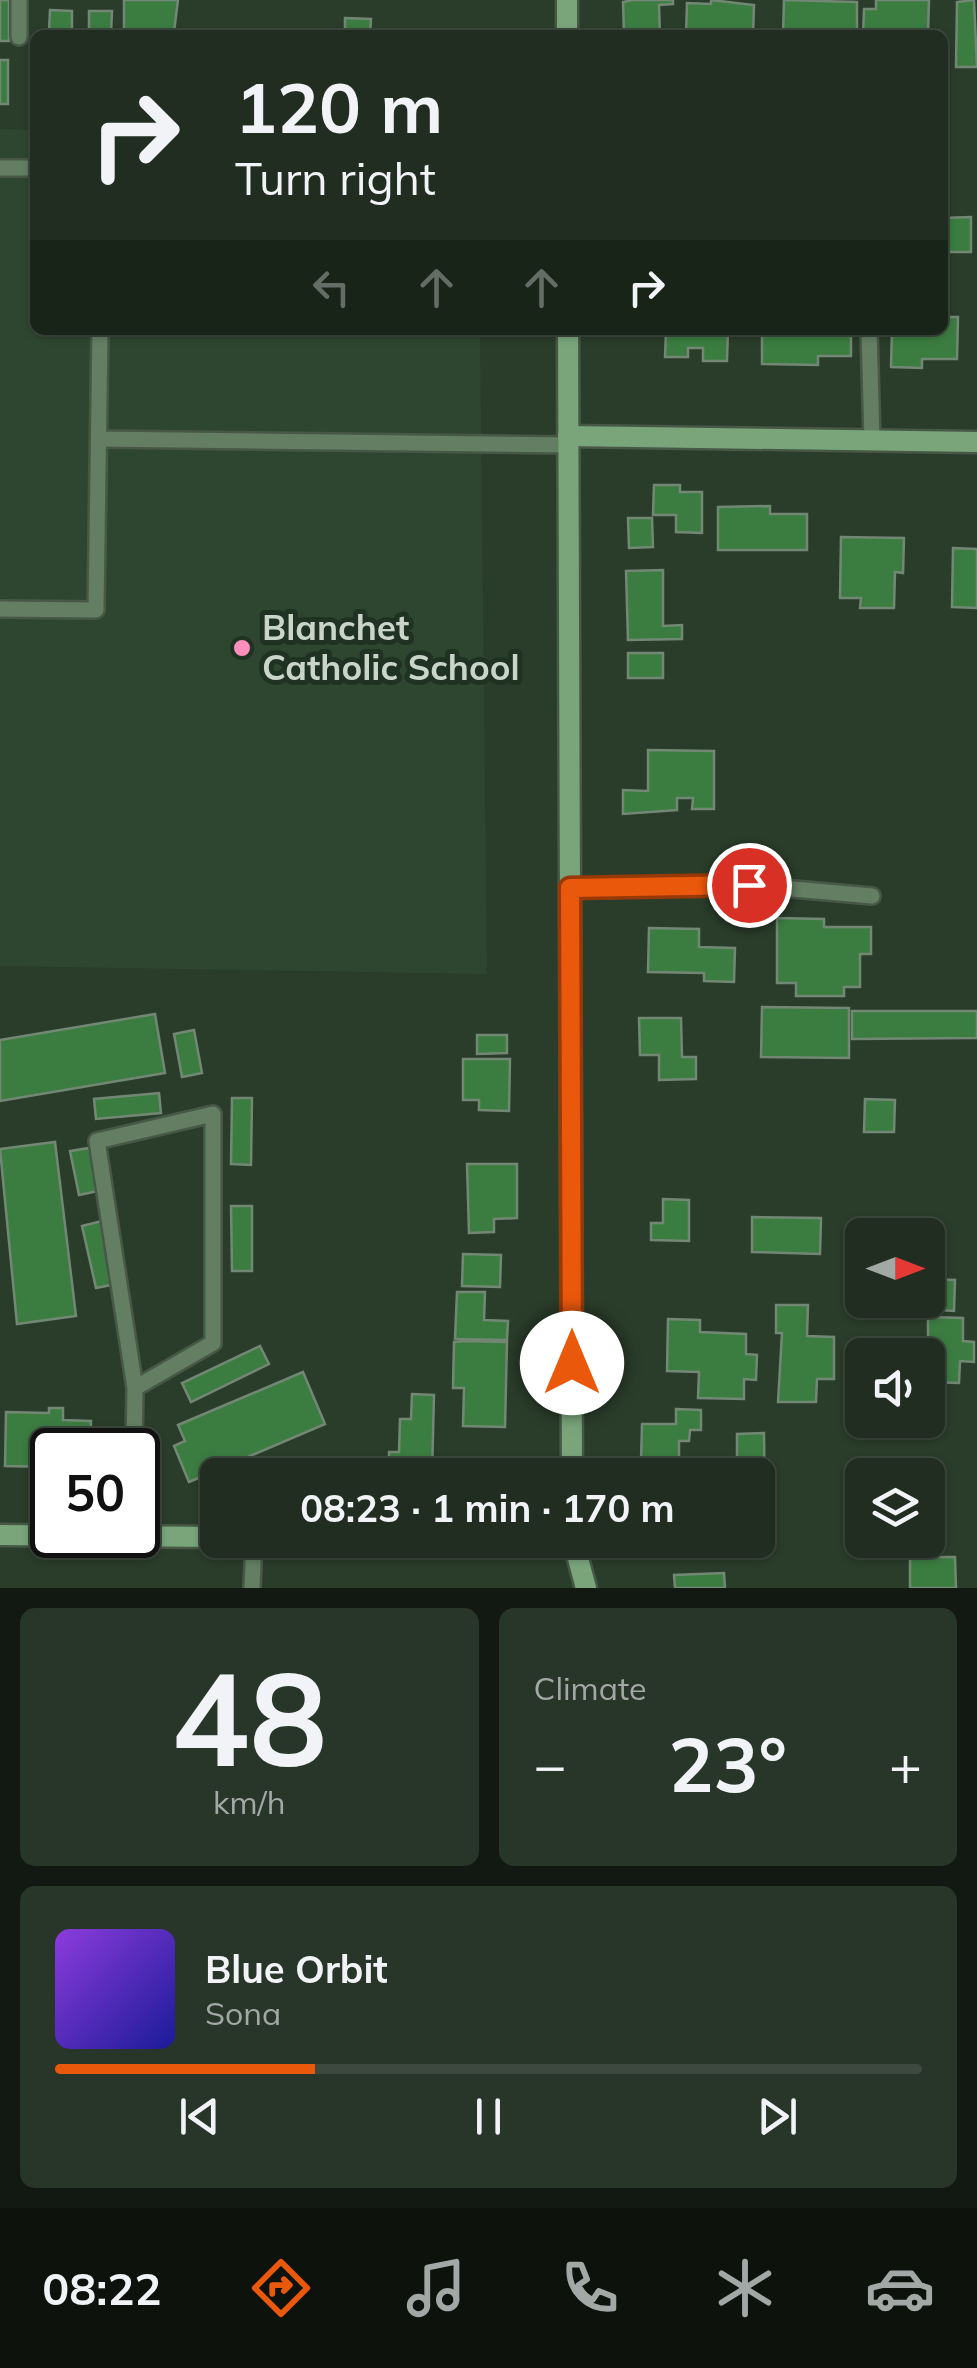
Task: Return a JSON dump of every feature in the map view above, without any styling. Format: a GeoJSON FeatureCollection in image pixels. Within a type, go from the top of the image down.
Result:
{"type":"FeatureCollection","features":[{"type":"Feature","properties":{"kind":"main road"},"geometry":{"type":"LineString","coordinates":[[566,0],[567,30]]}},
{"type":"Feature","properties":{"kind":"main road"},"geometry":{"type":"LineString","coordinates":[[568,335],[572,1458]]}},
{"type":"Feature","properties":{"kind":"main road"},"geometry":{"type":"LineString","coordinates":[[568,440],[977,442]]}},
{"type":"Feature","properties":{"kind":"main road"},"geometry":{"type":"LineString","coordinates":[[0,1535],[30,1535]]}},
{"type":"Feature","properties":{"kind":"main road"},"geometry":{"type":"LineString","coordinates":[[160,1536],[200,1537]]}},
{"type":"Feature","properties":{"kind":"main road"},"geometry":{"type":"LineString","coordinates":[[578,1558],[586,1588]]}},
{"type":"Feature","properties":{"kind":"lane"},"geometry":{"type":"LineString","coordinates":[[19,0],[19,36]]}},
{"type":"Feature","properties":{"kind":"lane"},"geometry":{"type":"LineString","coordinates":[[0,168],[30,168]]}},
{"type":"Feature","properties":{"kind":"lane"},"geometry":{"type":"LineString","coordinates":[[0,609],[96,610],[100,335]]}},
{"type":"Feature","properties":{"kind":"lane"},"geometry":{"type":"LineString","coordinates":[[869,335],[872,440]]}},
{"type":"Feature","properties":{"kind":"lane"},"geometry":{"type":"LineString","coordinates":[[99,439],[568,440]]}},
{"type":"Feature","properties":{"kind":"lane"},"geometry":{"type":"LineString","coordinates":[[570,888],[749,885],[872,896]]}},
{"type":"Feature","properties":{"kind":"lane"},"geometry":{"type":"LineString","coordinates":[[134,1428],[135,1388],[98,1140],[213,1114],[213,1343],[135,1388]]}},
{"type":"Feature","properties":{"kind":"lane"},"geometry":{"type":"LineString","coordinates":[[252,1588],[253,1558]]}},
{"type":"Feature","properties":{"kind":"shaded area","name":"Blanchet Catholic School"},"geometry":{"type":"Polygon","coordinates":[[[0,129],[30,130],[30,335],[480,335],[487,974],[0,966],[0,129]]]}},
{"type":"Feature","properties":{"kind":"building"},"geometry":{"type":"Polygon","coordinates":[[[0,0],[9,0],[9,41],[0,41],[0,0]]]}},
{"type":"Feature","properties":{"kind":"building"},"geometry":{"type":"Polygon","coordinates":[[[124,0],[178,0],[174,30],[124,30],[124,0]]]}},
{"type":"Feature","properties":{"kind":"building"},"geometry":{"type":"Polygon","coordinates":[[[673,0],[673,4],[659,5],[660,30],[624,30],[623,2],[673,0]]]}},
{"type":"Feature","properties":{"kind":"building"},"geometry":{"type":"Polygon","coordinates":[[[711,0],[754,5],[753,30],[686,30],[687,3],[711,4],[711,0]]]}},
{"type":"Feature","properties":{"kind":"building"},"geometry":{"type":"Polygon","coordinates":[[[784,0],[857,2],[857,30],[783,30],[784,0]]]}},
{"type":"Feature","properties":{"kind":"building"},"geometry":{"type":"Polygon","coordinates":[[[876,0],[929,0],[928,30],[863,30],[864,9],[876,9],[876,0]]]}},
{"type":"Feature","properties":{"kind":"building"},"geometry":{"type":"Polygon","coordinates":[[[974,0],[977,67],[956,67],[957,2],[974,0]]]}},
{"type":"Feature","properties":{"kind":"building"},"geometry":{"type":"Polygon","coordinates":[[[50,10],[72,11],[72,30],[49,30],[50,10]]]}},
{"type":"Feature","properties":{"kind":"building"},"geometry":{"type":"Polygon","coordinates":[[[89,11],[112,11],[111,30],[89,30],[89,11]]]}},
{"type":"Feature","properties":{"kind":"building"},"geometry":{"type":"Polygon","coordinates":[[[345,18],[371,19],[370,30],[345,30],[345,18]]]}},
{"type":"Feature","properties":{"kind":"building"},"geometry":{"type":"Polygon","coordinates":[[[0,60],[8,60],[8,104],[0,104],[0,60]]]}},
{"type":"Feature","properties":{"kind":"building"},"geometry":{"type":"Polygon","coordinates":[[[971,217],[971,252],[948,252],[948,218],[971,217]]]}},
{"type":"Feature","properties":{"kind":"building"},"geometry":{"type":"Polygon","coordinates":[[[948,317],[958,317],[957,359],[922,359],[922,368],[891,367],[892,335],[948,335],[948,317]]]}},
{"type":"Feature","properties":{"kind":"building"},"geometry":{"type":"Polygon","coordinates":[[[666,335],[728,335],[727,361],[703,361],[703,348],[688,348],[688,357],[665,357],[666,335]]]}},
{"type":"Feature","properties":{"kind":"building"},"geometry":{"type":"Polygon","coordinates":[[[762,335],[851,335],[851,356],[818,356],[818,365],[762,364],[762,335]]]}},
{"type":"Feature","properties":{"kind":"building"},"geometry":{"type":"Polygon","coordinates":[[[654,485],[680,485],[680,492],[702,492],[702,533],[676,532],[676,515],[653,515],[654,485]]]}},
{"type":"Feature","properties":{"kind":"building"},"geometry":{"type":"Polygon","coordinates":[[[770,506],[770,514],[807,514],[807,550],[718,550],[718,507],[770,506]]]}},
{"type":"Feature","properties":{"kind":"building"},"geometry":{"type":"Polygon","coordinates":[[[628,518],[652,518],[653,547],[629,548],[628,518]]]}},
{"type":"Feature","properties":{"kind":"building"},"geometry":{"type":"Polygon","coordinates":[[[841,537],[904,538],[903,573],[895,572],[894,608],[860,608],[861,598],[840,598],[841,537]]]}},
{"type":"Feature","properties":{"kind":"building"},"geometry":{"type":"Polygon","coordinates":[[[953,548],[977,549],[977,608],[952,607],[953,548]]]}},
{"type":"Feature","properties":{"kind":"building"},"geometry":{"type":"Polygon","coordinates":[[[663,570],[663,626],[682,625],[682,639],[628,640],[626,571],[663,570]]]}},
{"type":"Feature","properties":{"kind":"building"},"geometry":{"type":"Polygon","coordinates":[[[628,653],[663,653],[663,678],[628,678],[628,653]]]}},
{"type":"Feature","properties":{"kind":"building"},"geometry":{"type":"Polygon","coordinates":[[[648,750],[714,751],[714,809],[692,809],[693,798],[677,798],[677,810],[623,814],[623,790],[648,791],[648,750]]]}},
{"type":"Feature","properties":{"kind":"building"},"geometry":{"type":"Polygon","coordinates":[[[777,918],[824,919],[824,927],[871,927],[871,954],[860,954],[860,987],[844,987],[844,996],[796,996],[796,983],[777,983],[777,918]]]}},
{"type":"Feature","properties":{"kind":"building"},"geometry":{"type":"Polygon","coordinates":[[[649,928],[699,929],[699,947],[735,948],[734,982],[704,981],[704,973],[648,972],[649,928]]]}},
{"type":"Feature","properties":{"kind":"building"},"geometry":{"type":"Polygon","coordinates":[[[762,1007],[849,1008],[849,1058],[761,1057],[762,1007]]]}},
{"type":"Feature","properties":{"kind":"building"},"geometry":{"type":"Polygon","coordinates":[[[852,1011],[977,1011],[977,1038],[852,1039],[852,1011]]]}},
{"type":"Feature","properties":{"kind":"building"},"geometry":{"type":"Polygon","coordinates":[[[155,1014],[165,1073],[0,1101],[0,1040],[155,1014]]]}},
{"type":"Feature","properties":{"kind":"building"},"geometry":{"type":"Polygon","coordinates":[[[639,1018],[681,1018],[682,1057],[696,1057],[696,1079],[659,1080],[659,1055],[640,1055],[639,1018]]]}},
{"type":"Feature","properties":{"kind":"building"},"geometry":{"type":"Polygon","coordinates":[[[194,1030],[202,1073],[182,1077],[174,1034],[194,1030]]]}},
{"type":"Feature","properties":{"kind":"building"},"geometry":{"type":"Polygon","coordinates":[[[477,1035],[507,1035],[507,1053],[477,1054],[477,1035]]]}},
{"type":"Feature","properties":{"kind":"building"},"geometry":{"type":"Polygon","coordinates":[[[463,1059],[510,1059],[509,1111],[479,1110],[479,1100],[463,1100],[463,1059]]]}},
{"type":"Feature","properties":{"kind":"building"},"geometry":{"type":"Polygon","coordinates":[[[159,1093],[161,1113],[96,1119],[94,1099],[159,1093]]]}},
{"type":"Feature","properties":{"kind":"building"},"geometry":{"type":"Polygon","coordinates":[[[232,1098],[252,1098],[251,1165],[231,1164],[232,1098]]]}},
{"type":"Feature","properties":{"kind":"building"},"geometry":{"type":"Polygon","coordinates":[[[865,1099],[895,1100],[894,1132],[864,1132],[865,1099]]]}},
{"type":"Feature","properties":{"kind":"building"},"geometry":{"type":"Polygon","coordinates":[[[55,1142],[76,1316],[17,1324],[0,1149],[55,1142]]]}},
{"type":"Feature","properties":{"kind":"building"},"geometry":{"type":"Polygon","coordinates":[[[89,1148],[98,1191],[79,1195],[70,1151],[89,1148]]]}},
{"type":"Feature","properties":{"kind":"building"},"geometry":{"type":"Polygon","coordinates":[[[467,1164],[517,1164],[517,1218],[494,1219],[494,1232],[469,1233],[467,1164]]]}},
{"type":"Feature","properties":{"kind":"building"},"geometry":{"type":"Polygon","coordinates":[[[663,1199],[689,1200],[689,1241],[651,1240],[651,1223],[663,1223],[663,1199]]]}},
{"type":"Feature","properties":{"kind":"building"},"geometry":{"type":"Polygon","coordinates":[[[231,1206],[252,1206],[252,1271],[232,1271],[231,1206]]]}},
{"type":"Feature","properties":{"kind":"building"},"geometry":{"type":"Polygon","coordinates":[[[752,1217],[821,1218],[820,1254],[752,1252],[752,1217]]]}},
{"type":"Feature","properties":{"kind":"building"},"geometry":{"type":"Polygon","coordinates":[[[102,1221],[116,1284],[96,1288],[82,1226],[102,1221]]]}},
{"type":"Feature","properties":{"kind":"building"},"geometry":{"type":"Polygon","coordinates":[[[463,1254],[501,1255],[500,1287],[462,1286],[463,1254]]]}},
{"type":"Feature","properties":{"kind":"building"},"geometry":{"type":"Polygon","coordinates":[[[945,1280],[955,1280],[954,1311],[945,1310],[945,1280]]]}},
{"type":"Feature","properties":{"kind":"building"},"geometry":{"type":"Polygon","coordinates":[[[457,1292],[485,1292],[484,1320],[508,1321],[507,1340],[455,1339],[457,1292]]]}},
{"type":"Feature","properties":{"kind":"building"},"geometry":{"type":"Polygon","coordinates":[[[776,1305],[808,1305],[807,1336],[834,1337],[834,1379],[817,1379],[816,1402],[778,1402],[782,1333],[776,1333],[776,1305]]]}},
{"type":"Feature","properties":{"kind":"building"},"geometry":{"type":"Polygon","coordinates":[[[928,1318],[963,1318],[963,1341],[974,1342],[974,1362],[960,1361],[959,1383],[945,1383],[945,1338],[928,1338],[928,1318]]]}},
{"type":"Feature","properties":{"kind":"building"},"geometry":{"type":"Polygon","coordinates":[[[668,1319],[700,1320],[700,1332],[746,1334],[746,1354],[757,1355],[756,1380],[744,1379],[744,1399],[698,1398],[699,1372],[667,1371],[668,1319]]]}},
{"type":"Feature","properties":{"kind":"building"},"geometry":{"type":"Polygon","coordinates":[[[454,1342],[507,1342],[505,1427],[463,1426],[464,1388],[453,1388],[454,1342]]]}},
{"type":"Feature","properties":{"kind":"building"},"geometry":{"type":"Polygon","coordinates":[[[260,1346],[269,1364],[191,1402],[182,1383],[260,1346]]]}},
{"type":"Feature","properties":{"kind":"building"},"geometry":{"type":"Polygon","coordinates":[[[303,1372],[325,1424],[245,1458],[200,1458],[200,1477],[189,1482],[174,1446],[185,1441],[178,1425],[303,1372]]]}},
{"type":"Feature","properties":{"kind":"building"},"geometry":{"type":"Polygon","coordinates":[[[412,1394],[434,1395],[432,1458],[389,1458],[389,1452],[399,1452],[400,1419],[411,1419],[412,1394]]]}},
{"type":"Feature","properties":{"kind":"building"},"geometry":{"type":"Polygon","coordinates":[[[49,1408],[63,1408],[63,1420],[91,1421],[91,1428],[30,1428],[30,1467],[5,1466],[6,1412],[49,1413],[49,1408]]]}},
{"type":"Feature","properties":{"kind":"building"},"geometry":{"type":"Polygon","coordinates":[[[676,1409],[701,1410],[701,1430],[690,1430],[689,1441],[679,1441],[679,1458],[641,1458],[642,1424],[676,1424],[676,1409]]]}},
{"type":"Feature","properties":{"kind":"building"},"geometry":{"type":"Polygon","coordinates":[[[764,1433],[764,1458],[737,1458],[737,1434],[764,1433]]]}},
{"type":"Feature","properties":{"kind":"building"},"geometry":{"type":"Polygon","coordinates":[[[955,1557],[956,1588],[910,1588],[910,1558],[955,1557]]]}},
{"type":"Feature","properties":{"kind":"building"},"geometry":{"type":"Polygon","coordinates":[[[724,1573],[725,1588],[675,1588],[674,1575],[724,1573]]]}},
{"type":"Feature","properties":{"kind":"place","name":"Blanchet Catholic School"},"geometry":{"type":"Point","coordinates":[242,648]}},
{"type":"Feature","properties":{"kind":"route"},"geometry":{"type":"LineString","coordinates":[[572,1363],[570,888],[749,885]]}}]}
